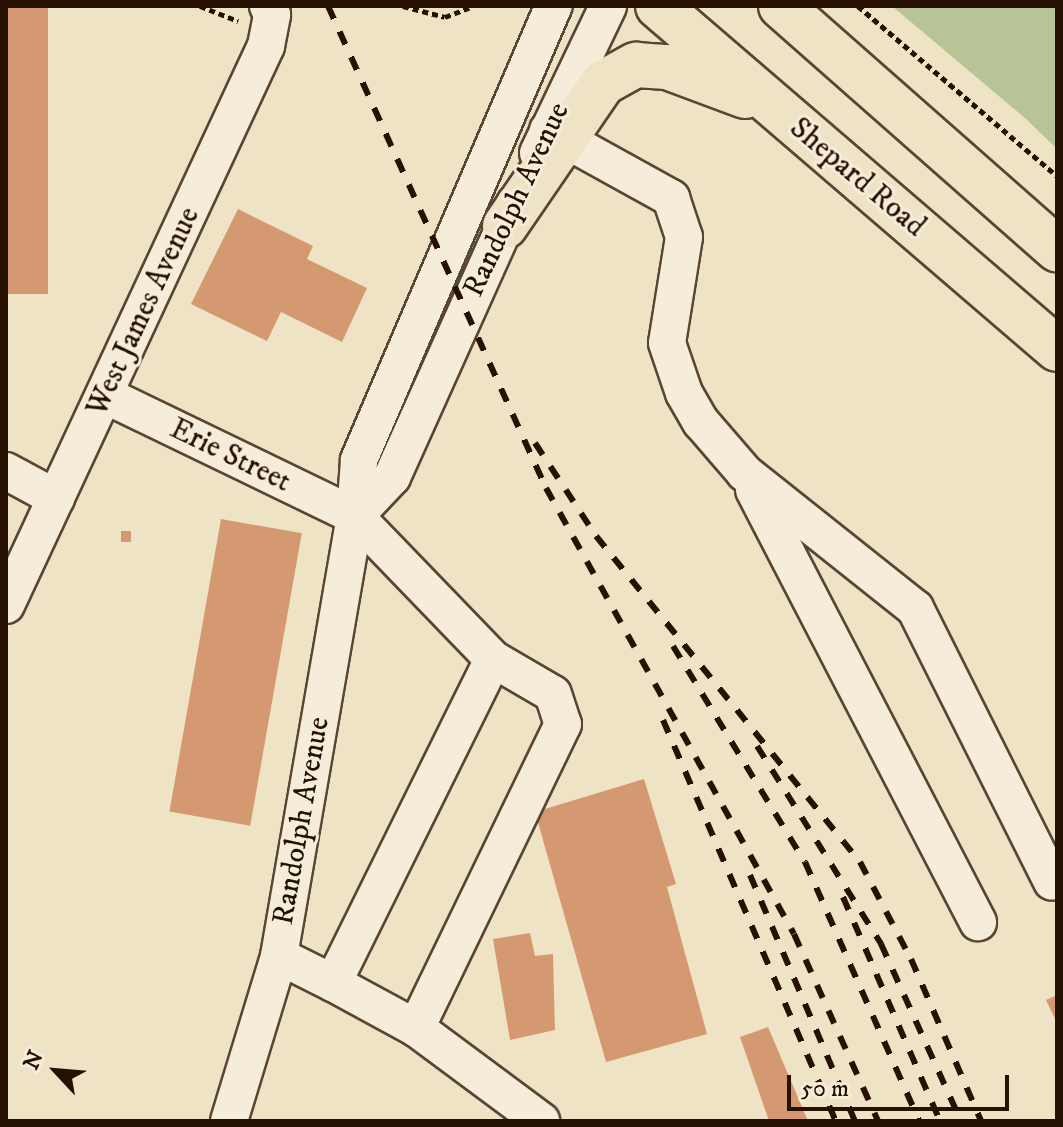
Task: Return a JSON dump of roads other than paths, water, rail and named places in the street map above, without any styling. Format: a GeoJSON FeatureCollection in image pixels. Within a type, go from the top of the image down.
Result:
{"type":"FeatureCollection","features":[{"type":"Feature","properties":{"kind":"highway","name":"Shepard Road"},"geometry":{"type":"LineString","coordinates":[[658,6],[1057,349]]}},
{"type":"Feature","properties":{"kind":"highway"},"geometry":{"type":"LineString","coordinates":[[781,6],[1057,249]]}},
{"type":"Feature","properties":{"kind":"highway"},"geometry":{"type":"LineString","coordinates":[[505,226],[556,133],[603,83],[636,65],[667,67],[773,108]]}},
{"type":"Feature","properties":{"kind":"street","name":"Randolph Avenue"},"geometry":{"type":"LineString","coordinates":[[229,1121],[279,956],[355,516],[359,460],[394,370],[554,6]]}},
{"type":"Feature","properties":{"kind":"street","name":"Randolph Avenue"},"geometry":{"type":"LineString","coordinates":[[556,133],[608,6]]}},
{"type":"Feature","properties":{"kind":"street","name":"West James Avenue"},"geometry":{"type":"LineString","coordinates":[[6,605],[266,46],[262,14]]}},
{"type":"Feature","properties":{"kind":"street"},"geometry":{"type":"LineString","coordinates":[[556,133],[659,189],[679,212],[684,237],[667,343],[673,367],[701,422],[745,473],[915,608],[1052,882]]}},
{"type":"Feature","properties":{"kind":"street","name":"Randolph Avenue"},"geometry":{"type":"LineString","coordinates":[[355,516],[392,477],[505,226]]}},
{"type":"Feature","properties":{"kind":"street","name":"Erie Street"},"geometry":{"type":"LineString","coordinates":[[105,395],[355,516]]}},
{"type":"Feature","properties":{"kind":"street"},"geometry":{"type":"LineString","coordinates":[[6,471],[56,498]]}},
{"type":"Feature","properties":{"kind":"street"},"geometry":{"type":"LineString","coordinates":[[745,473],[978,922]]}},
{"type":"Feature","properties":{"kind":"street"},"geometry":{"type":"LineString","coordinates":[[355,516],[493,659],[553,694],[563,724],[416,1028]]}},
{"type":"Feature","properties":{"kind":"street"},"geometry":{"type":"LineString","coordinates":[[333,983],[493,659]]}},
{"type":"Feature","properties":{"kind":"street"},"geometry":{"type":"LineString","coordinates":[[279,956],[416,1028],[541,1121]]}},
{"type":"Feature","properties":{"kind":"railway"},"geometry":{"type":"LineString","coordinates":[[328,6],[546,488],[794,934],[878,1121]]}},
{"type":"Feature","properties":{"kind":"railway"},"geometry":{"type":"LineString","coordinates":[[535,443],[596,536],[860,862],[911,959],[981,1121]]}},
{"type":"Feature","properties":{"kind":"railway"},"geometry":{"type":"LineString","coordinates":[[673,646],[805,862],[919,1121]]}},
{"type":"Feature","properties":{"kind":"railway"},"geometry":{"type":"LineString","coordinates":[[663,720],[836,1121]]}},
{"type":"Feature","properties":{"kind":"railway"},"geometry":{"type":"LineString","coordinates":[[757,746],[881,944],[961,1121]]}},
{"type":"Feature","properties":{"kind":"railway"},"geometry":{"type":"LineString","coordinates":[[750,875],[855,1121]]}},
{"type":"Feature","properties":{"kind":"railway"},"geometry":{"type":"LineString","coordinates":[[843,897],[940,1121]]}}]}
